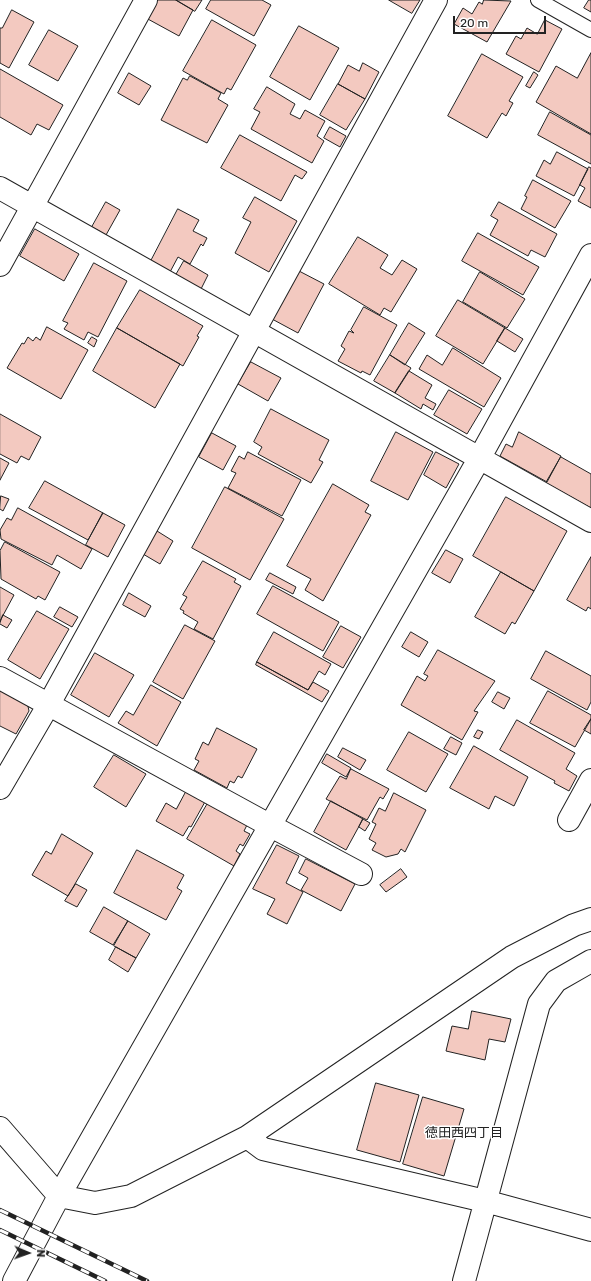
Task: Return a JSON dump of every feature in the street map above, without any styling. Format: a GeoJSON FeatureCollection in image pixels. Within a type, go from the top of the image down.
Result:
{"type":"FeatureCollection","features":[{"type":"Feature","properties":{"kind":"street"},"geometry":{"type":"LineString","coordinates":[[0,265],[146,0]]}},
{"type":"Feature","properties":{"kind":"street"},"geometry":{"type":"LineString","coordinates":[[0,788],[49,704],[252,331],[436,0]]}},
{"type":"Feature","properties":{"kind":"street"},"geometry":{"type":"LineString","coordinates":[[0,188],[591,521]]}},
{"type":"Feature","properties":{"kind":"street"},"geometry":{"type":"LineString","coordinates":[[14,1281],[59,1196],[269,825],[479,459],[591,255]]}},
{"type":"Feature","properties":{"kind":"street"},"geometry":{"type":"LineString","coordinates":[[0,678],[361,874]]}},
{"type":"Feature","properties":{"kind":"street"},"geometry":{"type":"LineString","coordinates":[[569,820],[591,780]]}},
{"type":"Feature","properties":{"kind":"street"},"geometry":{"type":"LineString","coordinates":[[0,1128],[59,1196],[95,1203],[131,1196],[247,1137],[512,957],[574,925],[591,919]]}},
{"type":"Feature","properties":{"kind":"street"},"geometry":{"type":"LineString","coordinates":[[464,1281],[539,1004],[556,981],[591,960]]}},
{"type":"Feature","properties":{"kind":"street"},"geometry":{"type":"LineString","coordinates":[[247,1137],[263,1148],[485,1201],[591,1230]]}},
{"type":"Feature","properties":{"kind":"lane"},"geometry":{"type":"LineString","coordinates":[[538,0],[591,30]]}},
{"type":"Feature","properties":{"kind":"building"},"geometry":{"type":"Polygon","coordinates":[[[156,0],[176,0],[193,10],[179,36],[146,18],[156,0]]]}},
{"type":"Feature","properties":{"kind":"building"},"geometry":{"type":"Polygon","coordinates":[[[176,0],[202,0],[195,11],[176,0]]]}},
{"type":"Feature","properties":{"kind":"building"},"geometry":{"type":"Polygon","coordinates":[[[211,0],[262,0],[271,5],[254,36],[206,9],[211,0]]]}},
{"type":"Feature","properties":{"kind":"building"},"geometry":{"type":"Polygon","coordinates":[[[389,0],[420,0],[412,13],[389,0]]]}},
{"type":"Feature","properties":{"kind":"building"},"geometry":{"type":"Polygon","coordinates":[[[484,0],[511,1],[487,42],[454,24],[463,8],[472,14],[479,2],[482,4],[484,0]]]}},
{"type":"Feature","properties":{"kind":"building"},"geometry":{"type":"Polygon","coordinates":[[[589,0],[591,0],[591,12],[584,8],[589,0]]]}},
{"type":"Feature","properties":{"kind":"building"},"geometry":{"type":"Polygon","coordinates":[[[12,10],[34,22],[9,68],[0,63],[0,28],[2,28],[12,10]]]}},
{"type":"Feature","properties":{"kind":"building"},"geometry":{"type":"Polygon","coordinates":[[[212,20],[256,45],[231,90],[227,88],[224,94],[183,71],[212,20]]]}},
{"type":"Feature","properties":{"kind":"building"},"geometry":{"type":"Polygon","coordinates":[[[545,20],[562,29],[539,72],[506,54],[516,36],[521,39],[527,28],[537,34],[545,20]]]}},
{"type":"Feature","properties":{"kind":"building"},"geometry":{"type":"Polygon","coordinates":[[[299,26],[339,48],[310,100],[270,77],[299,26]]]}},
{"type":"Feature","properties":{"kind":"building"},"geometry":{"type":"Polygon","coordinates":[[[49,30],[78,46],[58,81],[29,65],[49,30]]]}},
{"type":"Feature","properties":{"kind":"building"},"geometry":{"type":"Polygon","coordinates":[[[591,53],[591,134],[536,102],[556,66],[577,78],[591,53]]]}},
{"type":"Feature","properties":{"kind":"building"},"geometry":{"type":"Polygon","coordinates":[[[482,54],[523,77],[509,101],[513,103],[506,116],[502,113],[487,138],[448,116],[482,54]]]}},
{"type":"Feature","properties":{"kind":"building"},"geometry":{"type":"Polygon","coordinates":[[[363,63],[379,72],[365,99],[338,84],[348,65],[359,71],[363,63]]]}},
{"type":"Feature","properties":{"kind":"building"},"geometry":{"type":"Polygon","coordinates":[[[0,69],[63,105],[49,130],[37,124],[31,135],[0,117],[0,69]]]}},
{"type":"Feature","properties":{"kind":"building"},"geometry":{"type":"Polygon","coordinates":[[[534,72],[538,75],[530,88],[526,86],[534,72]]]}},
{"type":"Feature","properties":{"kind":"building"},"geometry":{"type":"Polygon","coordinates":[[[129,73],[151,86],[139,105],[118,93],[129,73]]]}},
{"type":"Feature","properties":{"kind":"building"},"geometry":{"type":"Polygon","coordinates":[[[190,76],[221,93],[218,99],[228,105],[207,143],[161,120],[183,78],[187,80],[190,76]]]}},
{"type":"Feature","properties":{"kind":"building"},"geometry":{"type":"Polygon","coordinates":[[[338,84],[365,99],[346,130],[320,115],[338,84]]]}},
{"type":"Feature","properties":{"kind":"building"},"geometry":{"type":"Polygon","coordinates":[[[267,87],[295,104],[290,114],[300,119],[305,110],[325,121],[317,136],[324,141],[312,163],[251,129],[260,112],[254,109],[267,87]]]}},
{"type":"Feature","properties":{"kind":"building"},"geometry":{"type":"Polygon","coordinates":[[[550,112],[591,135],[591,164],[538,135],[550,112]]]}},
{"type":"Feature","properties":{"kind":"building"},"geometry":{"type":"Polygon","coordinates":[[[330,127],[346,136],[340,147],[324,138],[330,127]]]}},
{"type":"Feature","properties":{"kind":"building"},"geometry":{"type":"Polygon","coordinates":[[[240,135],[307,172],[302,179],[295,175],[281,201],[221,168],[240,135]]]}},
{"type":"Feature","properties":{"kind":"building"},"geometry":{"type":"Polygon","coordinates":[[[557,152],[588,169],[574,196],[536,176],[544,160],[550,164],[557,152]]]}},
{"type":"Feature","properties":{"kind":"building"},"geometry":{"type":"Polygon","coordinates":[[[589,167],[591,168],[591,208],[578,201],[585,188],[580,185],[589,167]]]}},
{"type":"Feature","properties":{"kind":"building"},"geometry":{"type":"Polygon","coordinates":[[[533,180],[571,201],[555,228],[521,209],[527,197],[525,196],[533,180]]]}},
{"type":"Feature","properties":{"kind":"building"},"geometry":{"type":"Polygon","coordinates":[[[255,197],[297,221],[269,272],[235,253],[251,222],[243,218],[255,197]]]}},
{"type":"Feature","properties":{"kind":"building"},"geometry":{"type":"Polygon","coordinates":[[[106,202],[120,210],[106,235],[92,227],[106,202]]]}},
{"type":"Feature","properties":{"kind":"building"},"geometry":{"type":"Polygon","coordinates":[[[499,202],[557,234],[545,257],[531,250],[528,256],[490,235],[498,220],[491,216],[499,202]]]}},
{"type":"Feature","properties":{"kind":"building"},"geometry":{"type":"Polygon","coordinates":[[[178,209],[199,220],[193,231],[207,238],[203,246],[201,244],[190,264],[178,257],[170,272],[151,261],[178,209]]]}},
{"type":"Feature","properties":{"kind":"building"},"geometry":{"type":"Polygon","coordinates":[[[35,229],[79,254],[64,281],[20,256],[35,229]]]}},
{"type":"Feature","properties":{"kind":"building"},"geometry":{"type":"Polygon","coordinates":[[[478,233],[539,267],[523,295],[462,261],[478,233]]]}},
{"type":"Feature","properties":{"kind":"building"},"geometry":{"type":"Polygon","coordinates":[[[358,237],[388,255],[380,268],[392,275],[402,260],[417,269],[391,312],[384,308],[380,315],[329,284],[358,237]]]}},
{"type":"Feature","properties":{"kind":"building"},"geometry":{"type":"Polygon","coordinates":[[[184,261],[208,275],[201,289],[176,275],[184,261]]]}},
{"type":"Feature","properties":{"kind":"building"},"geometry":{"type":"Polygon","coordinates":[[[94,263],[127,281],[98,337],[88,332],[84,340],[64,329],[68,323],[63,321],[94,263]]]}},
{"type":"Feature","properties":{"kind":"building"},"geometry":{"type":"Polygon","coordinates":[[[299,271],[324,284],[298,333],[272,319],[299,271]]]}},
{"type":"Feature","properties":{"kind":"building"},"geometry":{"type":"Polygon","coordinates":[[[480,272],[525,299],[507,328],[463,302],[480,272]]]}},
{"type":"Feature","properties":{"kind":"building"},"geometry":{"type":"Polygon","coordinates":[[[140,290],[203,326],[197,336],[199,337],[183,366],[117,328],[140,290]]]}},
{"type":"Feature","properties":{"kind":"building"},"geometry":{"type":"Polygon","coordinates":[[[458,300],[505,328],[483,364],[436,336],[458,300]]]}},
{"type":"Feature","properties":{"kind":"building"},"geometry":{"type":"Polygon","coordinates":[[[364,307],[397,325],[370,375],[362,371],[361,373],[338,361],[345,349],[341,346],[349,331],[354,333],[351,330],[364,307]]]}},
{"type":"Feature","properties":{"kind":"building"},"geometry":{"type":"Polygon","coordinates":[[[409,323],[425,333],[405,365],[390,355],[409,323]]]}},
{"type":"Feature","properties":{"kind":"building"},"geometry":{"type":"Polygon","coordinates":[[[47,327],[88,350],[61,399],[7,368],[22,343],[24,344],[28,337],[33,341],[36,337],[40,340],[47,327]]]}},
{"type":"Feature","properties":{"kind":"building"},"geometry":{"type":"Polygon","coordinates":[[[117,328],[180,364],[155,408],[93,371],[117,328]]]}},
{"type":"Feature","properties":{"kind":"building"},"geometry":{"type":"Polygon","coordinates":[[[505,328],[523,339],[515,352],[497,341],[505,328]]]}},
{"type":"Feature","properties":{"kind":"building"},"geometry":{"type":"Polygon","coordinates":[[[92,337],[97,340],[94,347],[88,343],[92,337]]]}},
{"type":"Feature","properties":{"kind":"building"},"geometry":{"type":"Polygon","coordinates":[[[453,348],[501,378],[484,407],[419,369],[427,355],[442,365],[453,348]]]}},
{"type":"Feature","properties":{"kind":"building"},"geometry":{"type":"Polygon","coordinates":[[[390,355],[411,368],[395,393],[374,381],[390,355]]]}},
{"type":"Feature","properties":{"kind":"building"},"geometry":{"type":"Polygon","coordinates":[[[251,362],[281,378],[268,401],[238,384],[251,362]]]}},
{"type":"Feature","properties":{"kind":"building"},"geometry":{"type":"Polygon","coordinates":[[[409,371],[432,385],[425,398],[436,404],[433,410],[423,404],[421,409],[395,393],[409,371]]]}},
{"type":"Feature","properties":{"kind":"building"},"geometry":{"type":"Polygon","coordinates":[[[449,390],[482,409],[467,434],[434,415],[449,390]]]}},
{"type":"Feature","properties":{"kind":"building"},"geometry":{"type":"Polygon","coordinates":[[[271,409],[329,440],[319,460],[323,462],[311,483],[258,454],[262,447],[254,442],[271,409]]]}},
{"type":"Feature","properties":{"kind":"building"},"geometry":{"type":"Polygon","coordinates":[[[0,414],[41,437],[29,460],[21,456],[17,463],[0,454],[0,414]]]}},
{"type":"Feature","properties":{"kind":"building"},"geometry":{"type":"Polygon","coordinates":[[[396,432],[433,452],[408,500],[371,481],[396,432]]]}},
{"type":"Feature","properties":{"kind":"building"},"geometry":{"type":"Polygon","coordinates":[[[519,432],[561,456],[547,482],[500,456],[506,444],[512,447],[519,432]]]}},
{"type":"Feature","properties":{"kind":"building"},"geometry":{"type":"Polygon","coordinates":[[[212,433],[236,446],[223,470],[199,457],[212,433]]]}},
{"type":"Feature","properties":{"kind":"building"},"geometry":{"type":"Polygon","coordinates":[[[248,452],[301,480],[282,516],[228,488],[236,473],[231,471],[239,456],[244,459],[248,452]]]}},
{"type":"Feature","properties":{"kind":"building"},"geometry":{"type":"Polygon","coordinates":[[[436,452],[459,464],[446,488],[424,475],[436,452]]]}},
{"type":"Feature","properties":{"kind":"building"},"geometry":{"type":"Polygon","coordinates":[[[561,457],[591,474],[591,508],[546,483],[561,457]]]}},
{"type":"Feature","properties":{"kind":"building"},"geometry":{"type":"Polygon","coordinates":[[[0,458],[9,463],[0,480],[0,458]]]}},
{"type":"Feature","properties":{"kind":"building"},"geometry":{"type":"Polygon","coordinates":[[[45,481],[103,513],[88,540],[29,508],[45,481]]]}},
{"type":"Feature","properties":{"kind":"building"},"geometry":{"type":"Polygon","coordinates":[[[333,484],[369,505],[365,512],[371,515],[323,601],[305,590],[311,579],[287,566],[333,484]]]}},
{"type":"Feature","properties":{"kind":"building"},"geometry":{"type":"Polygon","coordinates":[[[225,487],[284,519],[250,580],[192,548],[225,487]]]}},
{"type":"Feature","properties":{"kind":"building"},"geometry":{"type":"Polygon","coordinates":[[[1,496],[9,499],[3,511],[0,509],[1,496]]]}},
{"type":"Feature","properties":{"kind":"building"},"geometry":{"type":"Polygon","coordinates":[[[506,497],[567,531],[534,591],[473,556],[506,497]]]}},
{"type":"Feature","properties":{"kind":"building"},"geometry":{"type":"Polygon","coordinates":[[[18,508],[92,549],[81,569],[57,555],[52,565],[1,539],[0,530],[7,518],[11,520],[18,508]]]}},
{"type":"Feature","properties":{"kind":"building"},"geometry":{"type":"Polygon","coordinates":[[[103,513],[125,525],[108,557],[86,545],[103,513]]]}},
{"type":"Feature","properties":{"kind":"building"},"geometry":{"type":"Polygon","coordinates":[[[157,531],[173,541],[160,564],[143,554],[157,531]]]}},
{"type":"Feature","properties":{"kind":"building"},"geometry":{"type":"Polygon","coordinates":[[[5,542],[60,572],[45,600],[38,596],[36,599],[1,579],[0,551],[5,542]]]}},
{"type":"Feature","properties":{"kind":"building"},"geometry":{"type":"Polygon","coordinates":[[[446,550],[463,559],[450,583],[432,573],[446,550]]]}},
{"type":"Feature","properties":{"kind":"building"},"geometry":{"type":"Polygon","coordinates":[[[591,557],[591,609],[588,607],[586,611],[567,600],[591,557]]]}},
{"type":"Feature","properties":{"kind":"building"},"geometry":{"type":"Polygon","coordinates":[[[203,561],[236,579],[234,582],[241,586],[213,639],[194,629],[198,622],[183,613],[184,611],[180,609],[187,597],[183,595],[203,561]]]}},
{"type":"Feature","properties":{"kind":"building"},"geometry":{"type":"Polygon","coordinates":[[[501,572],[534,591],[515,624],[512,622],[505,634],[475,617],[501,572]]]}},
{"type":"Feature","properties":{"kind":"building"},"geometry":{"type":"Polygon","coordinates":[[[270,573],[296,587],[293,594],[266,580],[270,573]]]}},
{"type":"Feature","properties":{"kind":"building"},"geometry":{"type":"Polygon","coordinates":[[[273,586],[339,622],[323,651],[257,614],[273,586]]]}},
{"type":"Feature","properties":{"kind":"building"},"geometry":{"type":"Polygon","coordinates":[[[0,587],[14,595],[0,621],[0,587]]]}},
{"type":"Feature","properties":{"kind":"building"},"geometry":{"type":"Polygon","coordinates":[[[129,593],[151,606],[145,617],[123,605],[129,593]]]}},
{"type":"Feature","properties":{"kind":"building"},"geometry":{"type":"Polygon","coordinates":[[[60,607],[78,617],[72,627],[54,617],[60,607]]]}},
{"type":"Feature","properties":{"kind":"building"},"geometry":{"type":"Polygon","coordinates":[[[37,611],[69,629],[40,679],[8,660],[37,611]]]}},
{"type":"Feature","properties":{"kind":"building"},"geometry":{"type":"Polygon","coordinates":[[[3,615],[12,620],[7,628],[0,624],[3,615]]]}},
{"type":"Feature","properties":{"kind":"building"},"geometry":{"type":"Polygon","coordinates":[[[185,625],[215,641],[183,699],[153,682],[185,625]]]}},
{"type":"Feature","properties":{"kind":"building"},"geometry":{"type":"Polygon","coordinates":[[[341,626],[361,637],[343,668],[323,657],[341,626]]]}},
{"type":"Feature","properties":{"kind":"building"},"geometry":{"type":"Polygon","coordinates":[[[274,632],[331,664],[325,675],[319,671],[308,690],[257,662],[274,632]]]}},
{"type":"Feature","properties":{"kind":"building"},"geometry":{"type":"Polygon","coordinates":[[[411,632],[428,642],[419,657],[402,647],[411,632]]]}},
{"type":"Feature","properties":{"kind":"building"},"geometry":{"type":"Polygon","coordinates":[[[438,650],[495,681],[474,711],[478,712],[462,740],[401,705],[417,676],[425,681],[428,676],[424,674],[438,650]]]}},
{"type":"Feature","properties":{"kind":"building"},"geometry":{"type":"Polygon","coordinates":[[[546,651],[591,676],[591,702],[587,710],[531,679],[546,651]]]}},
{"type":"Feature","properties":{"kind":"building"},"geometry":{"type":"Polygon","coordinates":[[[95,653],[134,675],[109,717],[71,695],[95,653]]]}},
{"type":"Feature","properties":{"kind":"building"},"geometry":{"type":"Polygon","coordinates":[[[257,662],[308,690],[313,682],[329,691],[322,702],[256,665],[257,662]]]}},
{"type":"Feature","properties":{"kind":"building"},"geometry":{"type":"Polygon","coordinates":[[[151,685],[181,702],[157,746],[118,723],[126,711],[133,715],[151,685]]]}},
{"type":"Feature","properties":{"kind":"building"},"geometry":{"type":"Polygon","coordinates":[[[0,688],[26,697],[29,711],[16,734],[0,726],[0,688]]]}},
{"type":"Feature","properties":{"kind":"building"},"geometry":{"type":"Polygon","coordinates":[[[548,691],[591,715],[591,719],[575,747],[530,723],[548,691]]]}},
{"type":"Feature","properties":{"kind":"building"},"geometry":{"type":"Polygon","coordinates":[[[498,692],[510,698],[504,709],[492,702],[498,692]]]}},
{"type":"Feature","properties":{"kind":"building"},"geometry":{"type":"Polygon","coordinates":[[[591,719],[591,734],[584,730],[591,719]]]}},
{"type":"Feature","properties":{"kind":"building"},"geometry":{"type":"Polygon","coordinates":[[[517,720],[575,753],[566,769],[577,776],[569,791],[554,783],[555,781],[500,750],[517,720]]]}},
{"type":"Feature","properties":{"kind":"building"},"geometry":{"type":"Polygon","coordinates":[[[217,728],[257,749],[242,778],[238,776],[234,783],[230,781],[227,788],[194,770],[199,761],[195,759],[203,742],[208,745],[217,728]]]}},
{"type":"Feature","properties":{"kind":"building"},"geometry":{"type":"Polygon","coordinates":[[[478,730],[483,732],[479,739],[474,737],[478,730]]]}},
{"type":"Feature","properties":{"kind":"building"},"geometry":{"type":"Polygon","coordinates":[[[409,732],[448,754],[426,792],[387,770],[409,732]]]}},
{"type":"Feature","properties":{"kind":"building"},"geometry":{"type":"Polygon","coordinates":[[[451,737],[462,743],[456,755],[444,749],[451,737]]]}},
{"type":"Feature","properties":{"kind":"building"},"geometry":{"type":"Polygon","coordinates":[[[474,746],[528,777],[514,806],[495,796],[489,809],[450,788],[474,746]]]}},
{"type":"Feature","properties":{"kind":"building"},"geometry":{"type":"Polygon","coordinates":[[[343,748],[366,760],[360,770],[338,757],[343,748]]]}},
{"type":"Feature","properties":{"kind":"building"},"geometry":{"type":"Polygon","coordinates":[[[327,754],[351,768],[346,777],[322,763],[327,754]]]}},
{"type":"Feature","properties":{"kind":"building"},"geometry":{"type":"Polygon","coordinates":[[[114,755],[146,774],[126,807],[94,787],[114,755]]]}},
{"type":"Feature","properties":{"kind":"building"},"geometry":{"type":"Polygon","coordinates":[[[351,769],[389,789],[383,799],[380,797],[367,820],[326,799],[340,776],[346,779],[351,769]]]}},
{"type":"Feature","properties":{"kind":"building"},"geometry":{"type":"Polygon","coordinates":[[[187,790],[206,800],[191,827],[189,826],[183,836],[156,821],[166,803],[176,809],[187,790]]]}},
{"type":"Feature","properties":{"kind":"building"},"geometry":{"type":"Polygon","coordinates":[[[394,793],[426,810],[405,852],[401,849],[398,854],[386,857],[372,850],[376,843],[369,839],[376,824],[372,822],[379,808],[385,811],[394,793]]]}},
{"type":"Feature","properties":{"kind":"building"},"geometry":{"type":"Polygon","coordinates":[[[331,801],[363,819],[346,850],[314,832],[331,801]]]}},
{"type":"Feature","properties":{"kind":"building"},"geometry":{"type":"Polygon","coordinates":[[[208,803],[247,825],[244,831],[250,834],[243,846],[240,844],[236,851],[240,854],[234,866],[187,839],[208,803]]]}},
{"type":"Feature","properties":{"kind":"building"},"geometry":{"type":"Polygon","coordinates":[[[363,819],[370,823],[365,831],[359,827],[363,819]]]}},
{"type":"Feature","properties":{"kind":"building"},"geometry":{"type":"Polygon","coordinates":[[[62,834],[93,853],[68,896],[32,875],[46,851],[51,854],[62,834]]]}},
{"type":"Feature","properties":{"kind":"building"},"geometry":{"type":"Polygon","coordinates":[[[277,845],[299,856],[286,883],[303,892],[287,924],[267,914],[275,899],[253,889],[277,845]]]}},
{"type":"Feature","properties":{"kind":"building"},"geometry":{"type":"Polygon","coordinates":[[[137,850],[184,875],[177,888],[182,891],[166,920],[114,893],[137,850]]]}},
{"type":"Feature","properties":{"kind":"building"},"geometry":{"type":"Polygon","coordinates":[[[306,859],[355,884],[341,911],[301,890],[308,878],[299,873],[306,859]]]}},
{"type":"Feature","properties":{"kind":"building"},"geometry":{"type":"Polygon","coordinates":[[[401,869],[407,877],[386,892],[380,885],[401,869]]]}},
{"type":"Feature","properties":{"kind":"building"},"geometry":{"type":"Polygon","coordinates":[[[76,884],[87,890],[77,907],[65,901],[76,884]]]}},
{"type":"Feature","properties":{"kind":"building"},"geometry":{"type":"Polygon","coordinates":[[[104,907],[128,921],[113,945],[90,932],[104,907]]]}},
{"type":"Feature","properties":{"kind":"building"},"geometry":{"type":"Polygon","coordinates":[[[128,921],[150,934],[136,958],[114,946],[128,921]]]}},
{"type":"Feature","properties":{"kind":"building"},"geometry":{"type":"Polygon","coordinates":[[[116,947],[136,958],[128,972],[109,960],[116,947]]]}},
{"type":"Feature","properties":{"kind":"building"},"geometry":{"type":"Polygon","coordinates":[[[472,1011],[511,1019],[505,1042],[489,1039],[485,1060],[446,1051],[452,1026],[468,1029],[472,1011]]]}},
{"type":"Feature","properties":{"kind":"building"},"geometry":{"type":"Polygon","coordinates":[[[376,1083],[419,1095],[400,1162],[357,1150],[376,1083]]]}},
{"type":"Feature","properties":{"kind":"building"},"geometry":{"type":"Polygon","coordinates":[[[423,1097],[464,1109],[444,1176],[403,1164],[423,1097]]]}},
{"type":"Feature","properties":{"kind":"railway"},"geometry":{"type":"LineString","coordinates":[[0,1210],[147,1281]]}},
{"type":"Feature","properties":{"kind":"railway"},"geometry":{"type":"LineString","coordinates":[[0,1230],[105,1281]]}},
{"type":"Feature","properties":{"kind":"district","name":"徳田西四丁目"},"geometry":{"type":"Point","coordinates":[464,1133]}}]}
